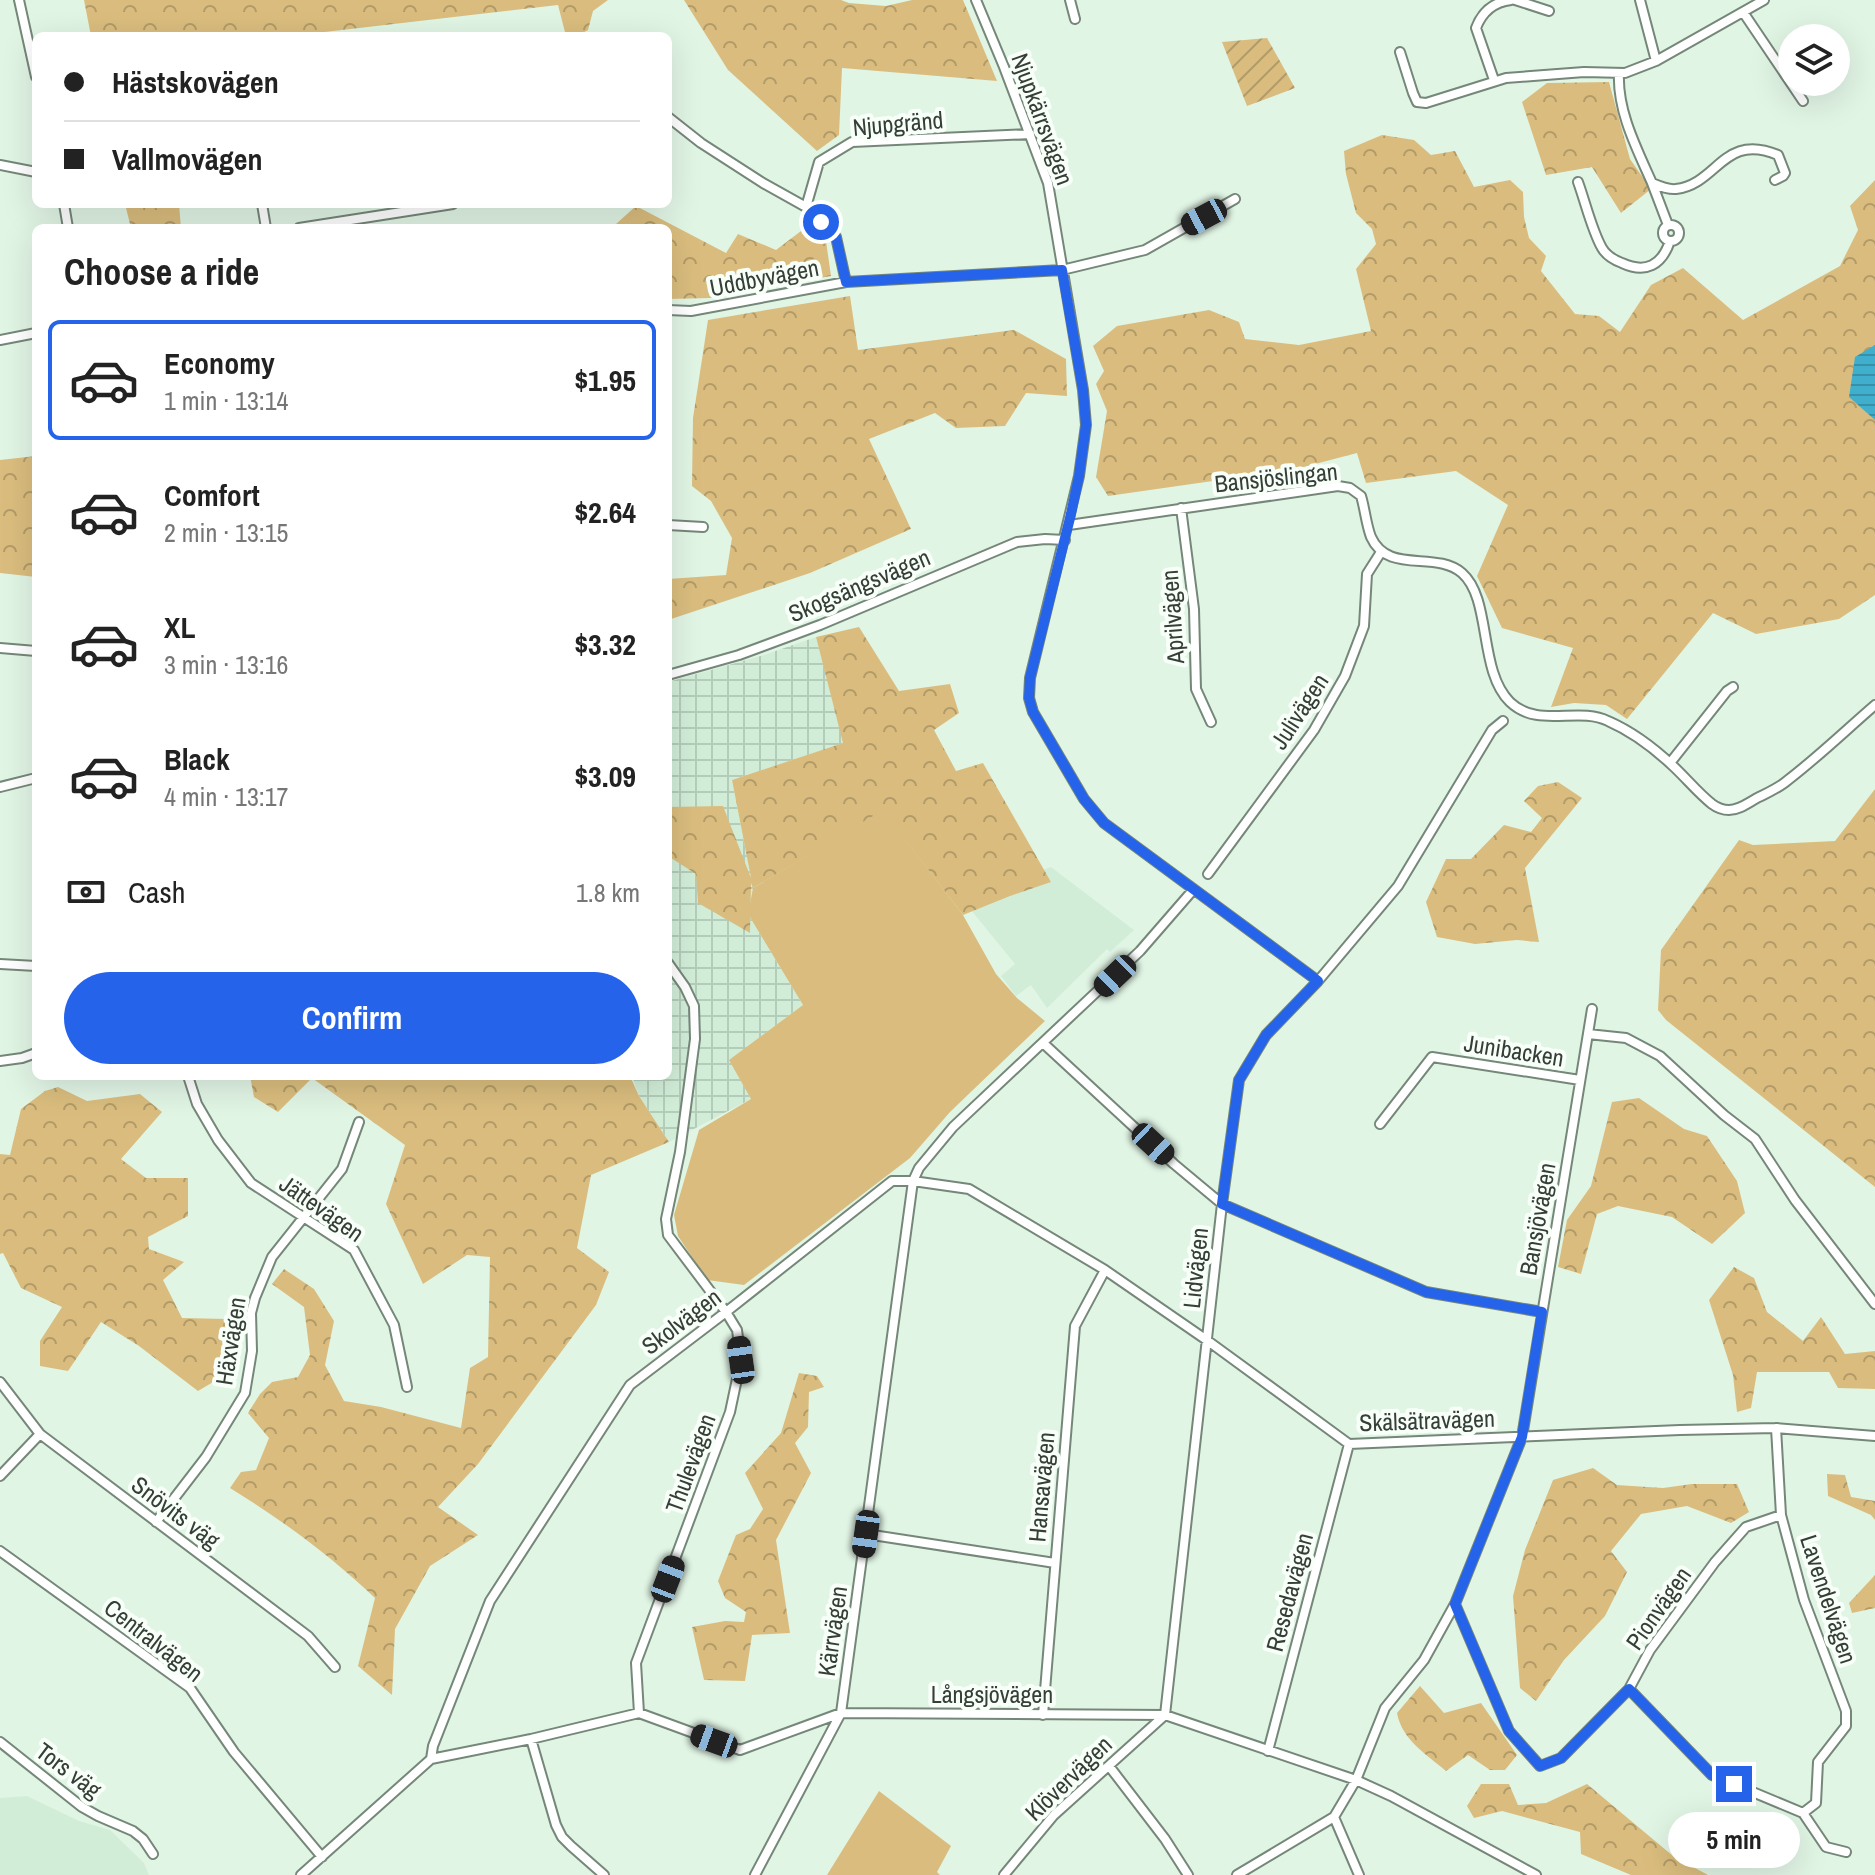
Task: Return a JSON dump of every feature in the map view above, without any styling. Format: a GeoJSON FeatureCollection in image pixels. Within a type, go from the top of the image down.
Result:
{"type":"FeatureCollection","features":[{"type":"Feature","properties":{"kind":"street"},"geometry":{"type":"LineString","coordinates":[[19,0],[32,59]]}},
{"type":"Feature","properties":{"kind":"street","name":"Njupkärrsvägen"},"geometry":{"type":"LineString","coordinates":[[976,0],[1048,183],[1083,390],[1086,425],[1069,525],[1030,678],[1029,698],[1033,712],[1084,799],[1104,823],[1318,981]]}},
{"type":"Feature","properties":{"kind":"street"},"geometry":{"type":"LineString","coordinates":[[1070,0],[1075,19]]}},
{"type":"Feature","properties":{"kind":"street"},"geometry":{"type":"LineString","coordinates":[[1494,80],[1476,28],[1485,12],[1501,1],[1513,0],[1549,11]]}},
{"type":"Feature","properties":{"kind":"street"},"geometry":{"type":"LineString","coordinates":[[1640,0],[1656,61]]}},
{"type":"Feature","properties":{"kind":"street"},"geometry":{"type":"LineString","coordinates":[[1400,52],[1417,102],[1426,103],[1494,80],[1584,72],[1625,73],[1656,61],[1764,0]]}},
{"type":"Feature","properties":{"kind":"street"},"geometry":{"type":"LineString","coordinates":[[1743,12],[1803,101]]}},
{"type":"Feature","properties":{"kind":"street"},"geometry":{"type":"LineString","coordinates":[[1578,182],[1601,247],[1614,259],[1644,269],[1665,256],[1670,241],[1663,233],[1668,225],[1625,119],[1619,73]]}},
{"type":"Feature","properties":{"kind":"street"},"geometry":{"type":"LineString","coordinates":[[672,121],[738,167],[806,207],[836,237],[846,282]]}},
{"type":"Feature","properties":{"kind":"street","name":"Njupgränd"},"geometry":{"type":"LineString","coordinates":[[806,207],[819,162],[852,142],[1030,134]]}},
{"type":"Feature","properties":{"kind":"street"},"geometry":{"type":"LineString","coordinates":[[1652,183],[1675,190],[1703,178],[1727,156],[1754,149],[1778,155],[1785,173],[1775,180]]}},
{"type":"Feature","properties":{"kind":"street"},"geometry":{"type":"LineString","coordinates":[[0,165],[32,171]]}},
{"type":"Feature","properties":{"kind":"street","name":"Uddbyvägen"},"geometry":{"type":"LineString","coordinates":[[672,310],[691,311],[846,282],[1062,270],[1145,250],[1235,199]]}},
{"type":"Feature","properties":{"kind":"street"},"geometry":{"type":"LineString","coordinates":[[325,224],[427,208]]}},
{"type":"Feature","properties":{"kind":"street"},"geometry":{"type":"LineString","coordinates":[[0,340],[32,334]]}},
{"type":"Feature","properties":{"kind":"street","name":"Bansjöslingan"},"geometry":{"type":"LineString","coordinates":[[1069,525],[1338,486],[1350,488],[1361,496],[1371,536],[1381,552]]}},
{"type":"Feature","properties":{"kind":"street","name":"Aprilvägen"},"geometry":{"type":"LineString","coordinates":[[1181,508],[1194,609],[1196,689],[1211,722]]}},
{"type":"Feature","properties":{"kind":"street"},"geometry":{"type":"LineString","coordinates":[[672,525],[703,527]]}},
{"type":"Feature","properties":{"kind":"street","name":"Skogsängsvägen"},"geometry":{"type":"LineString","coordinates":[[672,674],[739,655],[806,630],[1017,542],[1065,540]]}},
{"type":"Feature","properties":{"kind":"street"},"geometry":{"type":"LineString","coordinates":[[1381,552],[1398,559],[1440,562],[1462,573],[1474,590],[1489,660],[1502,691],[1511,703],[1536,716],[1605,719],[1670,763],[1714,806],[1728,810],[1741,807],[1786,782],[1875,705]]}},
{"type":"Feature","properties":{"kind":"street","name":"Julivägen"},"geometry":{"type":"LineString","coordinates":[[1208,874],[1314,730],[1345,676],[1364,626],[1367,574],[1381,552]]}},
{"type":"Feature","properties":{"kind":"street"},"geometry":{"type":"LineString","coordinates":[[0,648],[32,651]]}},
{"type":"Feature","properties":{"kind":"street"},"geometry":{"type":"LineString","coordinates":[[1670,763],[1733,687]]}},
{"type":"Feature","properties":{"kind":"street","name":"Lidvägen"},"geometry":{"type":"LineString","coordinates":[[1165,1715],[1222,1204],[1239,1080],[1266,1035],[1318,981],[1398,886],[1492,730],[1503,721]]}},
{"type":"Feature","properties":{"kind":"street"},"geometry":{"type":"LineString","coordinates":[[0,787],[32,779]]}},
{"type":"Feature","properties":{"kind":"street"},"geometry":{"type":"LineString","coordinates":[[913,1181],[919,1168],[953,1127],[1140,951],[1193,890]]}},
{"type":"Feature","properties":{"kind":"street"},"geometry":{"type":"LineString","coordinates":[[0,964],[32,966]]}},
{"type":"Feature","properties":{"kind":"street","name":"Thulevägen"},"geometry":{"type":"LineString","coordinates":[[639,1713],[636,1663],[730,1412],[741,1360],[737,1330],[668,1235],[666,1219],[680,1152],[695,1039],[694,1006],[672,969]]}},
{"type":"Feature","properties":{"kind":"street","name":"Bansjövägen"},"geometry":{"type":"LineString","coordinates":[[1334,1817],[1356,1780],[1385,1708],[1424,1660],[1455,1604],[1522,1437],[1592,1009]]}},
{"type":"Feature","properties":{"kind":"street"},"geometry":{"type":"LineString","coordinates":[[1588,1034],[1626,1038],[1660,1056],[1755,1139],[1795,1200],[1875,1304]]}},
{"type":"Feature","properties":{"kind":"street"},"geometry":{"type":"LineString","coordinates":[[1043,1043],[1222,1204],[1426,1292],[1542,1312]]}},
{"type":"Feature","properties":{"kind":"street"},"geometry":{"type":"LineString","coordinates":[[0,1061],[32,1054]]}},
{"type":"Feature","properties":{"kind":"street","name":"Junibacken"},"geometry":{"type":"LineString","coordinates":[[1380,1124],[1432,1057],[1580,1080]]}},
{"type":"Feature","properties":{"kind":"street","name":"Jättevägen"},"geometry":{"type":"LineString","coordinates":[[189,1080],[197,1104],[218,1140],[251,1183],[354,1250],[394,1325],[407,1387]]}},
{"type":"Feature","properties":{"kind":"street","name":"Häxvägen"},"geometry":{"type":"LineString","coordinates":[[156,1522],[206,1457],[245,1393],[252,1351],[251,1313],[272,1257],[342,1169],[359,1122]]}},
{"type":"Feature","properties":{"kind":"street","name":"Skolvägen"},"geometry":{"type":"LineString","coordinates":[[431,1759],[433,1746],[490,1601],[630,1385],[892,1181],[913,1181]]}},
{"type":"Feature","properties":{"kind":"street","name":"Skälsätravägen"},"geometry":{"type":"LineString","coordinates":[[913,1181],[969,1189],[1105,1270],[1349,1444],[1776,1428],[1875,1436]]}},
{"type":"Feature","properties":{"kind":"street","name":"Kärrvägen"},"geometry":{"type":"LineString","coordinates":[[755,1875],[841,1713],[913,1181]]}},
{"type":"Feature","properties":{"kind":"street","name":"Hansavägen"},"geometry":{"type":"LineString","coordinates":[[1043,1715],[1075,1326],[1105,1270]]}},
{"type":"Feature","properties":{"kind":"street","name":"Snövits väg"},"geometry":{"type":"LineString","coordinates":[[0,1382],[40,1434],[308,1636],[335,1667]]}},
{"type":"Feature","properties":{"kind":"street","name":"Lavendelvägen"},"geometry":{"type":"LineString","coordinates":[[1776,1428],[1781,1515],[1804,1600],[1846,1711],[1846,1726],[1818,1762],[1816,1803],[1803,1813]]}},
{"type":"Feature","properties":{"kind":"street"},"geometry":{"type":"LineString","coordinates":[[0,1476],[40,1434]]}},
{"type":"Feature","properties":{"kind":"street","name":"Resedavägen"},"geometry":{"type":"LineString","coordinates":[[1268,1751],[1349,1444]]}},
{"type":"Feature","properties":{"kind":"street","name":"Pionvägen"},"geometry":{"type":"LineString","coordinates":[[1455,1604],[1509,1731],[1540,1766],[1561,1758],[1629,1689],[1650,1650],[1715,1562],[1746,1527],[1781,1515]]}},
{"type":"Feature","properties":{"kind":"street"},"geometry":{"type":"LineString","coordinates":[[866,1534],[1055,1563]]}},
{"type":"Feature","properties":{"kind":"street","name":"Centralvägen"},"geometry":{"type":"LineString","coordinates":[[0,1551],[190,1688],[234,1752],[322,1857]]}},
{"type":"Feature","properties":{"kind":"street"},"geometry":{"type":"LineString","coordinates":[[1629,1689],[1712,1775],[1803,1813],[1826,1847],[1846,1852]]}},
{"type":"Feature","properties":{"kind":"street"},"geometry":{"type":"LineString","coordinates":[[301,1875],[431,1759],[639,1713]]}},
{"type":"Feature","properties":{"kind":"street","name":"Långsjövägen"},"geometry":{"type":"LineString","coordinates":[[639,1713],[740,1750],[841,1713],[1165,1715],[1356,1780],[1536,1875]]}},
{"type":"Feature","properties":{"kind":"street","name":"Klövervägen"},"geometry":{"type":"LineString","coordinates":[[1004,1875],[1054,1815],[1165,1715]]}},
{"type":"Feature","properties":{"kind":"street"},"geometry":{"type":"LineString","coordinates":[[531,1739],[562,1837],[604,1875]]}},
{"type":"Feature","properties":{"kind":"street","name":"Tors väg"},"geometry":{"type":"LineString","coordinates":[[0,1742],[82,1807],[133,1831],[153,1854]]}},
{"type":"Feature","properties":{"kind":"street"},"geometry":{"type":"LineString","coordinates":[[1109,1766],[1165,1839],[1188,1875]]}},
{"type":"Feature","properties":{"kind":"street"},"geometry":{"type":"LineString","coordinates":[[1237,1875],[1334,1817],[1359,1875]]}},
{"type":"Feature","properties":{"kind":"shaded area"},"geometry":{"type":"Polygon","coordinates":[[[816,637],[844,743],[732,780],[753,888],[748,914],[803,1005],[730,1060],[751,1099],[669,1142],[639,1096],[633,1080],[672,1080],[672,681],[816,637]]]}},
{"type":"Feature","properties":{"kind":"shaded area"},"geometry":{"type":"Polygon","coordinates":[[[1051,867],[1134,930],[1110,952],[1107,949],[1047,1008],[1031,985],[1016,996],[1001,976],[1015,964],[971,910],[1002,883],[1051,867]]]}},
{"type":"Feature","properties":{"kind":"shaded area"},"geometry":{"type":"Polygon","coordinates":[[[27,1796],[79,1821],[110,1830],[144,1863],[149,1875],[0,1875],[0,1798],[27,1796]]]}},
{"type":"Feature","properties":{"kind":"green space"},"geometry":{"type":"Polygon","coordinates":[[[84,0],[608,0],[593,11],[588,30],[584,32],[565,32],[558,5],[325,32],[90,32],[84,0]]]}},
{"type":"Feature","properties":{"kind":"green space"},"geometry":{"type":"Polygon","coordinates":[[[684,0],[841,0],[886,6],[912,0],[963,0],[997,81],[842,68],[839,135],[817,151],[728,70],[684,0]]]}},
{"type":"Feature","properties":{"kind":"green space"},"geometry":{"type":"Polygon","coordinates":[[[1267,38],[1295,88],[1247,106],[1222,42],[1267,38]]]}},
{"type":"Feature","properties":{"kind":"green space"},"geometry":{"type":"Polygon","coordinates":[[[1609,82],[1630,159],[1651,189],[1621,213],[1592,167],[1546,175],[1522,102],[1547,83],[1609,82]]]}},
{"type":"Feature","properties":{"kind":"green space"},"geometry":{"type":"Polygon","coordinates":[[[1382,135],[1414,140],[1431,155],[1455,151],[1474,187],[1510,180],[1523,192],[1529,238],[1546,256],[1541,271],[1575,314],[1599,316],[1620,332],[1651,285],[1683,268],[1743,320],[1840,266],[1858,230],[1850,206],[1875,180],[1875,595],[1839,619],[1756,634],[1713,613],[1627,719],[1606,705],[1574,703],[1551,707],[1573,648],[1502,628],[1477,576],[1508,505],[1456,471],[1366,483],[1357,453],[1296,469],[1108,496],[1096,477],[1107,411],[1096,384],[1104,371],[1093,346],[1117,326],[1209,310],[1239,322],[1245,339],[1299,345],[1371,331],[1356,269],[1376,244],[1372,229],[1356,213],[1346,174],[1344,151],[1382,135]]]}},
{"type":"Feature","properties":{"kind":"green space"},"geometry":{"type":"Polygon","coordinates":[[[126,208],[179,208],[181,224],[130,224],[126,208]]]}},
{"type":"Feature","properties":{"kind":"green space"},"geometry":{"type":"Polygon","coordinates":[[[634,208],[640,208],[670,224],[616,224],[634,208]]]}},
{"type":"Feature","properties":{"kind":"green space"},"geometry":{"type":"Polygon","coordinates":[[[672,225],[726,253],[738,234],[776,250],[801,231],[826,241],[831,276],[711,298],[672,299],[672,225]]]}},
{"type":"Feature","properties":{"kind":"green space"},"geometry":{"type":"Polygon","coordinates":[[[850,296],[858,350],[1014,330],[1066,359],[1067,396],[1026,393],[1005,426],[956,428],[935,413],[869,439],[911,529],[810,573],[672,619],[672,579],[726,575],[732,538],[711,501],[692,486],[693,418],[708,320],[850,296]]]}},
{"type":"Feature","properties":{"kind":"green space"},"geometry":{"type":"Polygon","coordinates":[[[32,456],[32,577],[0,573],[0,460],[32,456]]]}},
{"type":"Feature","properties":{"kind":"green space"},"geometry":{"type":"Polygon","coordinates":[[[859,627],[899,691],[950,684],[959,713],[934,730],[956,771],[983,763],[1051,882],[963,915],[883,811],[753,888],[751,883],[750,933],[698,903],[696,874],[672,859],[672,807],[723,806],[751,878],[732,780],[843,743],[816,637],[859,627]]]}},
{"type":"Feature","properties":{"kind":"green space"},"geometry":{"type":"Polygon","coordinates":[[[1558,782],[1582,798],[1525,868],[1539,942],[1517,940],[1475,944],[1437,937],[1426,902],[1446,859],[1471,859],[1504,825],[1531,832],[1542,818],[1524,801],[1538,786],[1558,782]]]}},
{"type":"Feature","properties":{"kind":"green space"},"geometry":{"type":"Polygon","coordinates":[[[1875,789],[1875,1187],[1666,1020],[1658,1010],[1661,950],[1739,840],[1753,845],[1835,841],[1875,789]]]}},
{"type":"Feature","properties":{"kind":"green space"},"geometry":{"type":"Polygon","coordinates":[[[883,810],[963,915],[996,974],[1017,998],[1045,1021],[950,1112],[910,1158],[744,1285],[707,1280],[678,1236],[674,1215],[699,1130],[751,1099],[729,1060],[803,1005],[748,914],[753,888],[883,810]]]}},
{"type":"Feature","properties":{"kind":"green space"},"geometry":{"type":"Polygon","coordinates":[[[251,1080],[310,1080],[278,1112],[254,1097],[251,1080]]]}},
{"type":"Feature","properties":{"kind":"green space"},"geometry":{"type":"Polygon","coordinates":[[[315,1080],[632,1080],[669,1142],[591,1175],[577,1248],[609,1272],[596,1305],[478,1464],[438,1507],[478,1535],[430,1566],[395,1629],[392,1695],[358,1666],[375,1598],[306,1539],[230,1488],[241,1472],[256,1470],[269,1438],[248,1413],[272,1382],[298,1377],[310,1355],[304,1307],[272,1284],[284,1269],[314,1289],[334,1321],[325,1365],[344,1401],[381,1407],[461,1428],[470,1368],[488,1357],[490,1257],[467,1255],[423,1284],[386,1204],[405,1145],[315,1080]]]}},
{"type":"Feature","properties":{"kind":"green space"},"geometry":{"type":"Polygon","coordinates":[[[58,1087],[87,1101],[140,1094],[162,1112],[121,1159],[146,1178],[188,1178],[188,1216],[148,1237],[149,1249],[184,1262],[163,1280],[182,1318],[228,1319],[238,1339],[230,1372],[198,1391],[139,1346],[101,1322],[68,1371],[40,1366],[40,1341],[62,1307],[21,1288],[3,1253],[0,1254],[0,1154],[10,1155],[21,1109],[45,1091],[58,1087]]]}},
{"type":"Feature","properties":{"kind":"green space"},"geometry":{"type":"Polygon","coordinates":[[[1639,1098],[1684,1129],[1707,1136],[1737,1181],[1745,1213],[1712,1244],[1672,1217],[1618,1206],[1597,1214],[1581,1274],[1558,1267],[1567,1220],[1591,1186],[1612,1102],[1639,1098]]]}},
{"type":"Feature","properties":{"kind":"green space"},"geometry":{"type":"Polygon","coordinates":[[[1734,1267],[1754,1278],[1767,1312],[1803,1341],[1821,1317],[1845,1354],[1875,1351],[1875,1389],[1838,1388],[1829,1372],[1757,1372],[1751,1408],[1737,1412],[1733,1375],[1709,1300],[1734,1267]]]}},
{"type":"Feature","properties":{"kind":"green space"},"geometry":{"type":"Polygon","coordinates":[[[799,1373],[817,1376],[824,1387],[809,1392],[808,1427],[795,1443],[811,1473],[776,1540],[790,1633],[752,1635],[745,1681],[704,1680],[692,1627],[725,1621],[744,1622],[746,1612],[725,1598],[718,1581],[736,1535],[750,1529],[763,1509],[745,1473],[781,1433],[799,1373]]]}},
{"type":"Feature","properties":{"kind":"green space"},"geometry":{"type":"Polygon","coordinates":[[[1593,1468],[1617,1485],[1663,1488],[1692,1484],[1737,1484],[1749,1512],[1731,1523],[1687,1506],[1641,1514],[1611,1551],[1627,1572],[1605,1616],[1564,1660],[1536,1701],[1520,1688],[1513,1596],[1525,1550],[1553,1480],[1593,1468]]]}},
{"type":"Feature","properties":{"kind":"green space"},"geometry":{"type":"Polygon","coordinates":[[[1827,1474],[1845,1475],[1851,1497],[1875,1501],[1875,1520],[1871,1515],[1828,1496],[1827,1474]]]}},
{"type":"Feature","properties":{"kind":"green space"},"geometry":{"type":"Polygon","coordinates":[[[1875,1575],[1875,1608],[1852,1613],[1849,1603],[1875,1575]]]}},
{"type":"Feature","properties":{"kind":"green space"},"geometry":{"type":"Polygon","coordinates":[[[1420,1686],[1444,1713],[1481,1703],[1517,1755],[1505,1770],[1490,1770],[1468,1755],[1446,1771],[1416,1746],[1404,1731],[1397,1713],[1420,1686]]]}},
{"type":"Feature","properties":{"kind":"green space"},"geometry":{"type":"Polygon","coordinates":[[[1481,1784],[1509,1784],[1518,1805],[1546,1803],[1587,1784],[1673,1856],[1708,1875],[1631,1875],[1581,1854],[1580,1832],[1502,1811],[1474,1818],[1467,1806],[1481,1784]]]}},
{"type":"Feature","properties":{"kind":"green space"},"geometry":{"type":"Polygon","coordinates":[[[879,1791],[951,1846],[937,1872],[940,1875],[827,1875],[879,1791]]]}},
{"type":"Feature","properties":{"kind":"water"},"geometry":{"type":"Polygon","coordinates":[[[1875,345],[1875,420],[1849,397],[1855,357],[1875,345]]]}},
{"type":"Feature","properties":{"kind":"route"},"geometry":{"type":"LineString","coordinates":[[821,222],[836,237],[846,282],[1062,270],[1086,425],[1071,514],[1030,678],[1029,698],[1033,712],[1084,799],[1104,823],[1318,981],[1266,1035],[1239,1080],[1222,1204],[1426,1292],[1542,1312],[1522,1437],[1455,1604],[1509,1731],[1540,1766],[1561,1758],[1629,1689],[1712,1775],[1734,1784]]}}]}
